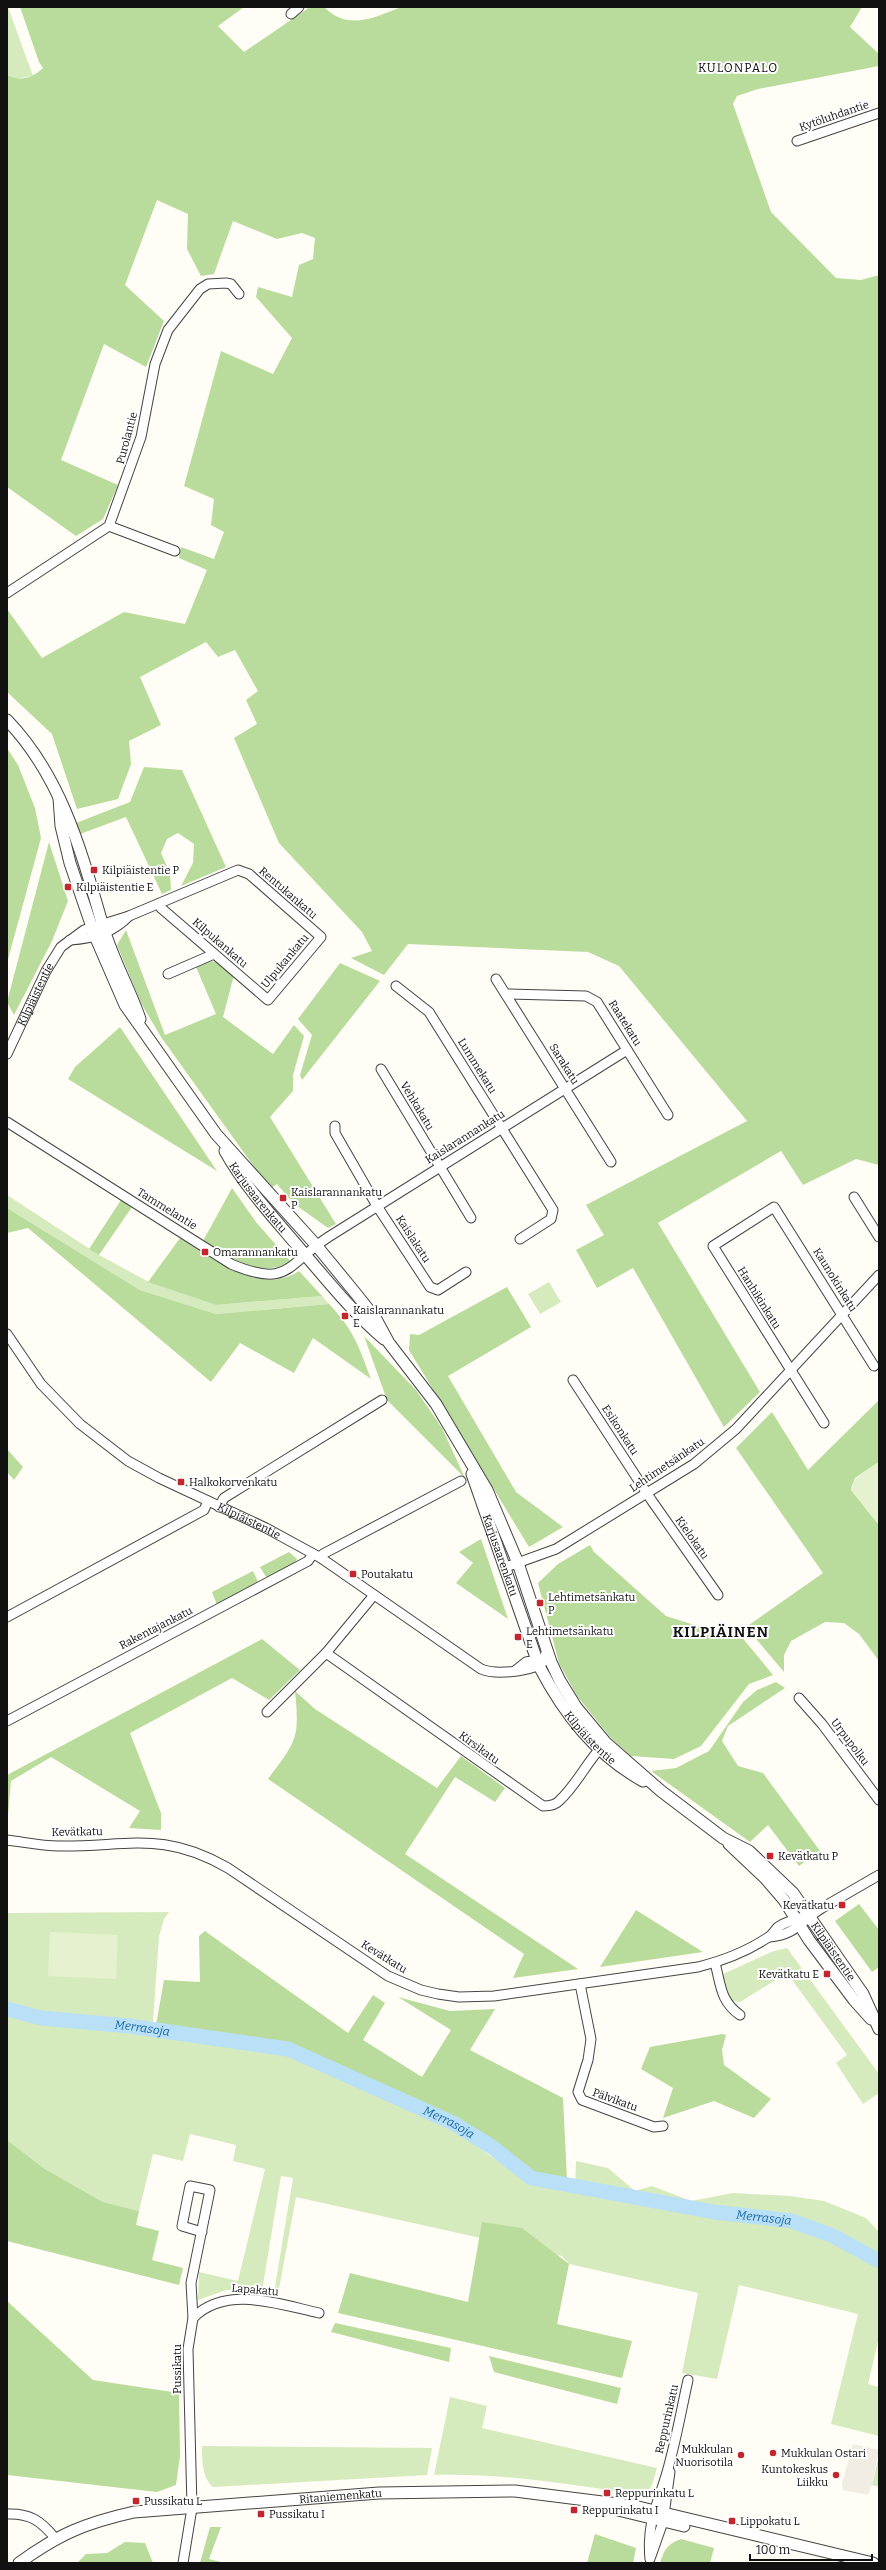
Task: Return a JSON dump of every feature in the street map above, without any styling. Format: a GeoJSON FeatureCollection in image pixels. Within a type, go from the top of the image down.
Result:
{"type":"FeatureCollection","features":[{"type":"Feature","properties":{"kind":"street"},"geometry":{"type":"LineString","coordinates":[[291,14],[299,7]]}},
{"type":"Feature","properties":{"kind":"street","name":"Kytöluhdantie"},"geometry":{"type":"LineString","coordinates":[[797,141],[879,113]]}},
{"type":"Feature","properties":{"kind":"street","name":"Purolantie"},"geometry":{"type":"LineString","coordinates":[[109,526],[137,450],[155,364],[168,330],[200,289],[208,284],[231,284],[239,294]]}},
{"type":"Feature","properties":{"kind":"street"},"geometry":{"type":"LineString","coordinates":[[7,593],[109,526],[175,551]]}},
{"type":"Feature","properties":{"kind":"street","name":"Karjusaarenkatu"},"geometry":{"type":"LineString","coordinates":[[7,720],[36,754],[59,798],[61,826],[70,863],[99,930],[125,1005],[144,1028],[216,1134],[234,1166],[306,1255],[369,1326],[389,1343]]}},
{"type":"Feature","properties":{"kind":"street","name":"Kilpiäistentie"},"geometry":{"type":"LineString","coordinates":[[7,1054],[54,956],[70,940],[99,930],[114,929],[128,916],[238,870]]}},
{"type":"Feature","properties":{"kind":"street","name":"Rentukankatu"},"geometry":{"type":"LineString","coordinates":[[238,870],[249,874],[320,937]]}},
{"type":"Feature","properties":{"kind":"street","name":"Kilpukankatu"},"geometry":{"type":"LineString","coordinates":[[159,903],[161,908],[268,1000]]}},
{"type":"Feature","properties":{"kind":"street","name":"Ulpukankatu"},"geometry":{"type":"LineString","coordinates":[[268,1000],[320,937]]}},
{"type":"Feature","properties":{"kind":"street"},"geometry":{"type":"LineString","coordinates":[[168,974],[214,954]]}},
{"type":"Feature","properties":{"kind":"street","name":"Sarakatu"},"geometry":{"type":"LineString","coordinates":[[496,979],[611,1162]]}},
{"type":"Feature","properties":{"kind":"street","name":"Lummekatu"},"geometry":{"type":"LineString","coordinates":[[396,986],[429,1012],[553,1210],[551,1219],[520,1239]]}},
{"type":"Feature","properties":{"kind":"street","name":"Raatekatu"},"geometry":{"type":"LineString","coordinates":[[506,994],[586,996],[598,1002],[668,1115]]}},
{"type":"Feature","properties":{"kind":"street","name":"Kaislarannankatu"},"geometry":{"type":"LineString","coordinates":[[316,1245],[627,1050]]}},
{"type":"Feature","properties":{"kind":"street","name":"Vehkakatu"},"geometry":{"type":"LineString","coordinates":[[381,1069],[471,1218]]}},
{"type":"Feature","properties":{"kind":"street","name":"Tammelantie"},"geometry":{"type":"LineString","coordinates":[[7,1122],[231,1264],[251,1273],[278,1274],[294,1268],[316,1245]]}},
{"type":"Feature","properties":{"kind":"street","name":"Kaislakatu"},"geometry":{"type":"LineString","coordinates":[[335,1126],[335,1133],[377,1206],[430,1287],[438,1290],[466,1272]]}},
{"type":"Feature","properties":{"kind":"street","name":"Karjusaarenkatu"},"geometry":{"type":"LineString","coordinates":[[216,1134],[316,1245],[376,1319],[389,1343],[436,1404],[487,1490],[518,1563],[544,1659]]}},
{"type":"Feature","properties":{"kind":"street"},"geometry":{"type":"LineString","coordinates":[[854,1197],[879,1236]]}},
{"type":"Feature","properties":{"kind":"street","name":"Kaunokinkatu"},"geometry":{"type":"LineString","coordinates":[[774,1207],[874,1366]]}},
{"type":"Feature","properties":{"kind":"street","name":"Hanhikinkatu"},"geometry":{"type":"LineString","coordinates":[[774,1207],[713,1246],[824,1423]]}},
{"type":"Feature","properties":{"kind":"street","name":"Lehtimetsänkatu"},"geometry":{"type":"LineString","coordinates":[[506,1568],[556,1549],[694,1464],[736,1429],[879,1275]]}},
{"type":"Feature","properties":{"kind":"street","name":"Kilpiäistentie"},"geometry":{"type":"LineString","coordinates":[[7,1334],[40,1384],[80,1424],[128,1461],[208,1502],[266,1528],[317,1556],[481,1669],[497,1673],[516,1670],[526,1662],[544,1659],[567,1714],[602,1746],[627,1772],[661,1792],[723,1838],[765,1878],[784,1900],[854,2000],[878,2028]]}},
{"type":"Feature","properties":{"kind":"street","name":"Esikonkatu"},"geometry":{"type":"LineString","coordinates":[[573,1380],[647,1494]]}},
{"type":"Feature","properties":{"kind":"street"},"geometry":{"type":"LineString","coordinates":[[219,1507],[224,1498],[382,1400]]}},
{"type":"Feature","properties":{"kind":"street","name":"Karjusaarenkatu"},"geometry":{"type":"LineString","coordinates":[[464,1452],[506,1568],[544,1659]]}},
{"type":"Feature","properties":{"kind":"street","name":"Rakentajankatu"},"geometry":{"type":"LineString","coordinates":[[7,1721],[460,1481]]}},
{"type":"Feature","properties":{"kind":"street","name":"Kielokatu"},"geometry":{"type":"LineString","coordinates":[[647,1494],[718,1595]]}},
{"type":"Feature","properties":{"kind":"street"},"geometry":{"type":"LineString","coordinates":[[7,1617],[204,1510],[208,1502]]}},
{"type":"Feature","properties":{"kind":"street"},"geometry":{"type":"LineString","coordinates":[[267,1712],[326,1653],[374,1595]]}},
{"type":"Feature","properties":{"kind":"street","name":"Kirsikatu"},"geometry":{"type":"LineString","coordinates":[[326,1653],[543,1806],[550,1806],[560,1801],[602,1746]]}},
{"type":"Feature","properties":{"kind":"street","name":"Urpupolku"},"geometry":{"type":"LineString","coordinates":[[800,1698],[822,1724],[879,1800]]}},
{"type":"Feature","properties":{"kind":"street","name":"Kilpiäistentie"},"geometry":{"type":"LineString","coordinates":[[723,1838],[749,1851],[770,1869],[793,1893],[863,1994],[878,2028]]}},
{"type":"Feature","properties":{"kind":"street","name":"Kevätkatu"},"geometry":{"type":"LineString","coordinates":[[7,1840],[59,1846],[152,1842],[200,1853],[228,1868],[388,1976],[421,1990],[459,1997],[479,1998],[715,1963],[769,1938],[778,1927],[798,1922],[810,1916],[879,1875]]}},
{"type":"Feature","properties":{"kind":"street"},"geometry":{"type":"LineString","coordinates":[[715,1963],[722,1996],[728,2007],[740,2015]]}},
{"type":"Feature","properties":{"kind":"street","name":"Pälvikatu"},"geometry":{"type":"LineString","coordinates":[[580,1984],[591,2039],[588,2060],[578,2092],[582,2100],[654,2127],[663,2126]]}},
{"type":"Feature","properties":{"kind":"street","name":"Pussikatu"},"geometry":{"type":"LineString","coordinates":[[183,2563],[192,2508],[188,2349],[193,2318],[191,2283],[202,2232],[210,2190],[190,2186],[182,2226],[202,2232]]}},
{"type":"Feature","properties":{"kind":"street","name":"Lapakatu"},"geometry":{"type":"LineString","coordinates":[[193,2318],[203,2308],[228,2298],[267,2301],[319,2313]]}},
{"type":"Feature","properties":{"kind":"street","name":"Reppurinkatu"},"geometry":{"type":"LineString","coordinates":[[649,2561],[664,2518],[670,2463],[688,2380]]}},
{"type":"Feature","properties":{"kind":"street","name":"Reppurinkatu"},"geometry":{"type":"LineString","coordinates":[[649,2561],[648,2532],[652,2515],[670,2463]]}},
{"type":"Feature","properties":{"kind":"street","name":"Ritaniemenkatu"},"geometry":{"type":"LineString","coordinates":[[19,2563],[55,2538],[98,2520],[134,2512],[437,2491],[515,2491],[592,2502],[652,2515],[845,2563]]}},
{"type":"Feature","properties":{"kind":"street"},"geometry":{"type":"LineString","coordinates":[[7,2514],[28,2515],[36,2519],[55,2538]]}},
{"type":"Feature","properties":{"kind":"street","name":"Ritaniemenkatu"},"geometry":{"type":"LineString","coordinates":[[664,2518],[736,2532],[873,2563]]}},
{"type":"Feature","properties":{"kind":"green space"},"geometry":{"type":"Polygon","coordinates":[[[7,7],[33,76],[16,79],[7,75],[7,7]]]}},
{"type":"Feature","properties":{"kind":"green space"},"geometry":{"type":"Polygon","coordinates":[[[20,7],[244,7],[218,26],[244,52],[310,7],[324,7],[342,19],[361,20],[381,15],[401,7],[862,7],[850,27],[879,54],[879,66],[758,89],[737,96],[733,104],[771,212],[836,278],[861,280],[879,275],[879,1165],[856,1159],[803,1185],[781,1151],[658,1223],[760,1392],[724,1427],[633,1268],[597,1288],[576,1250],[604,1235],[586,1205],[747,1121],[619,966],[588,952],[408,944],[384,975],[351,958],[372,951],[362,932],[279,843],[234,738],[257,724],[246,700],[258,691],[235,650],[218,657],[206,642],[140,677],[161,725],[129,741],[131,764],[118,799],[77,809],[52,734],[7,692],[7,609],[42,658],[124,612],[185,624],[207,570],[179,558],[181,547],[214,559],[224,532],[211,525],[214,499],[184,486],[221,351],[273,374],[292,338],[256,297],[258,287],[292,297],[299,265],[313,259],[315,238],[302,233],[277,239],[233,221],[214,274],[201,276],[187,249],[188,214],[157,200],[125,285],[164,321],[146,367],[104,344],[61,460],[118,485],[103,519],[76,536],[7,487],[7,75],[17,78],[26,78],[43,68],[39,62],[20,7]]]}},
{"type":"Feature","properties":{"kind":"green space"},"geometry":{"type":"Polygon","coordinates":[[[7,748],[18,765],[35,808],[41,838],[7,963],[7,748]]]}},
{"type":"Feature","properties":{"kind":"green space"},"geometry":{"type":"Polygon","coordinates":[[[144,767],[182,770],[226,867],[181,886],[193,863],[194,844],[178,833],[167,839],[161,853],[170,873],[171,890],[162,894],[126,817],[80,834],[76,823],[130,802],[144,767]]]}},
{"type":"Feature","properties":{"kind":"green space"},"geometry":{"type":"Polygon","coordinates":[[[49,842],[68,901],[52,941],[14,1015],[7,1002],[49,842]]]}},
{"type":"Feature","properties":{"kind":"green space"},"geometry":{"type":"Polygon","coordinates":[[[126,930],[165,1035],[216,1014],[196,967],[213,961],[225,966],[234,975],[223,1017],[273,1054],[294,1025],[304,1036],[293,1075],[293,1091],[270,1117],[336,1224],[328,1228],[293,1203],[277,1184],[270,1189],[161,1037],[141,1003],[117,945],[126,930]]]}},
{"type":"Feature","properties":{"kind":"green space"},"geometry":{"type":"Polygon","coordinates":[[[340,963],[380,981],[302,1080],[300,1075],[312,1035],[298,1019],[340,963]]]}},
{"type":"Feature","properties":{"kind":"green space"},"geometry":{"type":"Polygon","coordinates":[[[120,1027],[217,1171],[68,1079],[75,1067],[120,1027]]]}},
{"type":"Feature","properties":{"kind":"green space"},"geometry":{"type":"Polygon","coordinates":[[[232,1188],[256,1222],[291,1262],[279,1267],[256,1267],[235,1260],[203,1241],[232,1188]]]}},
{"type":"Feature","properties":{"kind":"green space"},"geometry":{"type":"Polygon","coordinates":[[[7,1195],[99,1255],[149,1282],[216,1305],[322,1296],[329,1304],[216,1314],[140,1290],[7,1208],[7,1195]]]}},
{"type":"Feature","properties":{"kind":"green space"},"geometry":{"type":"Polygon","coordinates":[[[121,1200],[132,1207],[99,1255],[89,1249],[121,1200]]]}},
{"type":"Feature","properties":{"kind":"green space"},"geometry":{"type":"Polygon","coordinates":[[[7,1208],[140,1290],[216,1314],[329,1304],[344,1322],[355,1339],[371,1379],[313,1338],[294,1373],[240,1343],[211,1382],[28,1228],[7,1233],[7,1208]]]}},
{"type":"Feature","properties":{"kind":"green space"},"geometry":{"type":"Polygon","coordinates":[[[180,1238],[221,1264],[236,1272],[252,1277],[268,1280],[284,1278],[299,1271],[322,1296],[216,1305],[148,1282],[180,1238]]]}},
{"type":"Feature","properties":{"kind":"green space"},"geometry":{"type":"Polygon","coordinates":[[[549,1282],[561,1302],[540,1314],[528,1294],[549,1282]]]}},
{"type":"Feature","properties":{"kind":"green space"},"geometry":{"type":"Polygon","coordinates":[[[507,1287],[531,1327],[448,1376],[516,1492],[563,1527],[529,1547],[409,1350],[410,1334],[419,1335],[507,1287]]]}},
{"type":"Feature","properties":{"kind":"green space"},"geometry":{"type":"Polygon","coordinates":[[[364,1336],[416,1390],[442,1428],[465,1478],[387,1400],[364,1336]]]}},
{"type":"Feature","properties":{"kind":"green space"},"geometry":{"type":"Polygon","coordinates":[[[879,1400],[879,1462],[855,1478],[851,1490],[879,1525],[879,1661],[859,1634],[844,1623],[825,1622],[791,1641],[784,1655],[784,1672],[746,1627],[823,1573],[736,1448],[772,1412],[808,1470],[879,1400]]]}},
{"type":"Feature","properties":{"kind":"green space"},"geometry":{"type":"Polygon","coordinates":[[[7,1449],[23,1467],[14,1480],[7,1472],[7,1449]]]}},
{"type":"Feature","properties":{"kind":"green space"},"geometry":{"type":"Polygon","coordinates":[[[879,1462],[879,1525],[851,1490],[857,1477],[879,1462]]]}},
{"type":"Feature","properties":{"kind":"green space"},"geometry":{"type":"Polygon","coordinates":[[[481,1539],[508,1619],[456,1583],[473,1563],[459,1552],[481,1539]]]}},
{"type":"Feature","properties":{"kind":"green space"},"geometry":{"type":"Polygon","coordinates":[[[590,1545],[594,1552],[666,1616],[726,1635],[736,1630],[773,1675],[749,1684],[701,1746],[674,1759],[631,1756],[611,1738],[577,1696],[559,1663],[538,1583],[558,1564],[590,1545]]]}},
{"type":"Feature","properties":{"kind":"green space"},"geometry":{"type":"Polygon","coordinates":[[[289,1552],[297,1559],[293,1566],[268,1580],[260,1567],[289,1552]]]}},
{"type":"Feature","properties":{"kind":"green space"},"geometry":{"type":"Polygon","coordinates":[[[253,1571],[259,1584],[217,1605],[212,1592],[253,1571]]]}},
{"type":"Feature","properties":{"kind":"green space"},"geometry":{"type":"Polygon","coordinates":[[[262,1639],[300,1670],[269,1700],[232,1678],[130,1733],[161,1813],[161,1830],[129,1828],[140,1811],[51,1757],[11,1781],[7,1826],[7,1775],[262,1639]]]}},
{"type":"Feature","properties":{"kind":"green space"},"geometry":{"type":"Polygon","coordinates":[[[776,1682],[785,1688],[728,1726],[722,1741],[738,1766],[763,1773],[820,1851],[799,1866],[768,1825],[750,1842],[651,1771],[676,1768],[709,1751],[743,1702],[757,1690],[776,1682]]]}},
{"type":"Feature","properties":{"kind":"green space"},"geometry":{"type":"Polygon","coordinates":[[[295,1691],[315,1709],[437,1788],[461,1756],[505,1788],[495,1802],[455,1777],[405,1854],[578,1969],[513,1978],[524,1954],[268,1779],[285,1756],[294,1739],[297,1720],[295,1691]]]}},
{"type":"Feature","properties":{"kind":"green space"},"geometry":{"type":"Polygon","coordinates":[[[859,1904],[879,1930],[879,1967],[872,1972],[835,1921],[859,1904]]]}},
{"type":"Feature","properties":{"kind":"green space"},"geometry":{"type":"Polygon","coordinates":[[[636,1910],[703,1952],[600,1967],[636,1910]]]}},
{"type":"Feature","properties":{"kind":"green space"},"geometry":{"type":"Polygon","coordinates":[[[169,1912],[164,1919],[159,1937],[152,2035],[287,2055],[452,2129],[530,2183],[575,2193],[576,2161],[608,2168],[635,2191],[652,2186],[691,2201],[733,2193],[790,2196],[824,2201],[866,2218],[879,2232],[879,2337],[868,2384],[879,2387],[879,2436],[831,2424],[858,2314],[739,2285],[717,2379],[682,2373],[698,2293],[569,2264],[562,2256],[296,2197],[278,2294],[274,2293],[293,2178],[281,2176],[262,2291],[226,2290],[198,2300],[199,2272],[238,2281],[265,2169],[233,2161],[236,2145],[190,2134],[183,2161],[153,2154],[139,2211],[103,2202],[45,2169],[7,2140],[7,1913],[169,1912]]]}},
{"type":"Feature","properties":{"kind":"green space"},"geometry":{"type":"Polygon","coordinates":[[[205,1931],[348,2033],[373,1995],[385,2003],[363,2040],[422,2077],[451,2030],[398,1997],[450,2011],[495,2009],[470,2050],[563,2098],[567,2180],[532,2173],[455,2119],[288,2045],[156,2025],[164,1980],[200,1982],[199,1936],[205,1931]]]}},
{"type":"Feature","properties":{"kind":"green space"},"geometry":{"type":"Polygon","coordinates":[[[50,1932],[118,1935],[116,1979],[48,1976],[50,1932]]]}},
{"type":"Feature","properties":{"kind":"green space"},"geometry":{"type":"Polygon","coordinates":[[[787,1948],[879,2074],[879,2093],[863,2104],[836,2063],[847,2055],[787,1973],[740,2002],[731,2001],[721,1975],[771,1952],[787,1948]]]}},
{"type":"Feature","properties":{"kind":"green space"},"geometry":{"type":"Polygon","coordinates":[[[722,2034],[726,2035],[722,2050],[724,2065],[771,2099],[754,2118],[714,2101],[663,2118],[673,2088],[641,2069],[650,2047],[722,2034]]]}},
{"type":"Feature","properties":{"kind":"green space"},"geometry":{"type":"Polygon","coordinates":[[[7,2140],[45,2169],[103,2202],[139,2211],[136,2225],[159,2231],[152,2260],[183,2268],[179,2285],[7,2241],[7,2140]]]}},
{"type":"Feature","properties":{"kind":"green space"},"geometry":{"type":"Polygon","coordinates":[[[482,2222],[522,2228],[569,2264],[557,2324],[632,2341],[622,2378],[338,2313],[350,2273],[468,2302],[482,2222]]]}},
{"type":"Feature","properties":{"kind":"green space"},"geometry":{"type":"Polygon","coordinates":[[[7,2301],[93,2380],[179,2393],[180,2456],[176,2485],[157,2492],[7,2475],[7,2301]]]}},
{"type":"Feature","properties":{"kind":"green space"},"geometry":{"type":"Polygon","coordinates":[[[335,2323],[451,2348],[449,2362],[331,2332],[335,2323]]]}},
{"type":"Feature","properties":{"kind":"green space"},"geometry":{"type":"Polygon","coordinates":[[[489,2356],[621,2388],[617,2404],[494,2372],[489,2356]]]}},
{"type":"Feature","properties":{"kind":"green space"},"geometry":{"type":"Polygon","coordinates":[[[450,2397],[487,2406],[482,2428],[657,2468],[652,2485],[647,2493],[634,2494],[509,2477],[434,2475],[450,2397]]]}},
{"type":"Feature","properties":{"kind":"green space"},"geometry":{"type":"Polygon","coordinates":[[[202,2446],[432,2448],[427,2475],[213,2487],[209,2483],[205,2474],[202,2446]]]}},
{"type":"Feature","properties":{"kind":"green space"},"geometry":{"type":"Polygon","coordinates":[[[879,2456],[879,2487],[872,2485],[879,2456]]]}},
{"type":"Feature","properties":{"kind":"green space"},"geometry":{"type":"Polygon","coordinates":[[[210,2527],[221,2527],[209,2559],[225,2563],[200,2563],[210,2527]]]}},
{"type":"Feature","properties":{"kind":"green space"},"geometry":{"type":"Polygon","coordinates":[[[595,2534],[636,2548],[633,2563],[587,2563],[595,2534]]]}},
{"type":"Feature","properties":{"kind":"green space"},"geometry":{"type":"Polygon","coordinates":[[[681,2539],[714,2548],[710,2563],[660,2563],[667,2548],[681,2539]]]}},
{"type":"Feature","properties":{"kind":"green space"},"geometry":{"type":"Polygon","coordinates":[[[125,2542],[145,2543],[153,2563],[77,2563],[86,2554],[107,2553],[125,2542]]]}},
{"type":"Feature","properties":{"kind":"shaded area"},"geometry":{"type":"Polygon","coordinates":[[[853,2444],[879,2450],[872,2485],[868,2495],[843,2490],[842,2484],[853,2444]]]}},
{"type":"Feature","properties":{"kind":"waterway","name":"Merrasoja"},"geometry":{"type":"LineString","coordinates":[[7,2009],[41,2018],[129,2026],[288,2049],[453,2123],[492,2147],[531,2178],[714,2212],[792,2221],[833,2236],[879,2261]]}},
{"type":"Feature","properties":{"kind":"place","name":"Kilpiäistentie P"},"geometry":{"type":"Point","coordinates":[94,870]}},
{"type":"Feature","properties":{"kind":"place","name":"Kilpiäistentie E"},"geometry":{"type":"Point","coordinates":[68,887]}},
{"type":"Feature","properties":{"kind":"place","name":"Kaislarannankatu P"},"geometry":{"type":"Point","coordinates":[283,1198]}},
{"type":"Feature","properties":{"kind":"place","name":"Omarannankatu"},"geometry":{"type":"Point","coordinates":[205,1252]}},
{"type":"Feature","properties":{"kind":"place","name":"Kaislarannankatu E"},"geometry":{"type":"Point","coordinates":[345,1316]}},
{"type":"Feature","properties":{"kind":"place","name":"Halkokorvenkatu"},"geometry":{"type":"Point","coordinates":[181,1482]}},
{"type":"Feature","properties":{"kind":"place","name":"Poutakatu"},"geometry":{"type":"Point","coordinates":[353,1574]}},
{"type":"Feature","properties":{"kind":"place","name":"Lehtimetsänkatu P"},"geometry":{"type":"Point","coordinates":[540,1603]}},
{"type":"Feature","properties":{"kind":"place","name":"Lehtimetsänkatu E"},"geometry":{"type":"Point","coordinates":[518,1637]}},
{"type":"Feature","properties":{"kind":"place","name":"Kevätkatu P"},"geometry":{"type":"Point","coordinates":[770,1856]}},
{"type":"Feature","properties":{"kind":"place","name":"Kevätkatu"},"geometry":{"type":"Point","coordinates":[842,1905]}},
{"type":"Feature","properties":{"kind":"place","name":"Kevätkatu E"},"geometry":{"type":"Point","coordinates":[827,1974]}},
{"type":"Feature","properties":{"kind":"place","name":"Mukkulan Ostari"},"geometry":{"type":"Point","coordinates":[773,2453]}},
{"type":"Feature","properties":{"kind":"place","name":"Mukkulan Nuorisotila"},"geometry":{"type":"Point","coordinates":[741,2455]}},
{"type":"Feature","properties":{"kind":"place","name":"Kuntokeskus Liikku"},"geometry":{"type":"Point","coordinates":[836,2475]}},
{"type":"Feature","properties":{"kind":"place","name":"Reppurinkatu L"},"geometry":{"type":"Point","coordinates":[607,2493]}},
{"type":"Feature","properties":{"kind":"place","name":"Pussikatu L"},"geometry":{"type":"Point","coordinates":[136,2501]}},
{"type":"Feature","properties":{"kind":"place","name":"Reppurinkatu I"},"geometry":{"type":"Point","coordinates":[574,2510]}},
{"type":"Feature","properties":{"kind":"place","name":"Pussikatu I"},"geometry":{"type":"Point","coordinates":[261,2514]}},
{"type":"Feature","properties":{"kind":"place","name":"Lippokatu L"},"geometry":{"type":"Point","coordinates":[732,2521]}},
{"type":"Feature","properties":{"kind":"district","name":"KULONPALO"},"geometry":{"type":"Point","coordinates":[738,68]}},
{"type":"Feature","properties":{"kind":"district","name":"KILPIÄINEN"},"geometry":{"type":"Point","coordinates":[721,1632]}}]}
